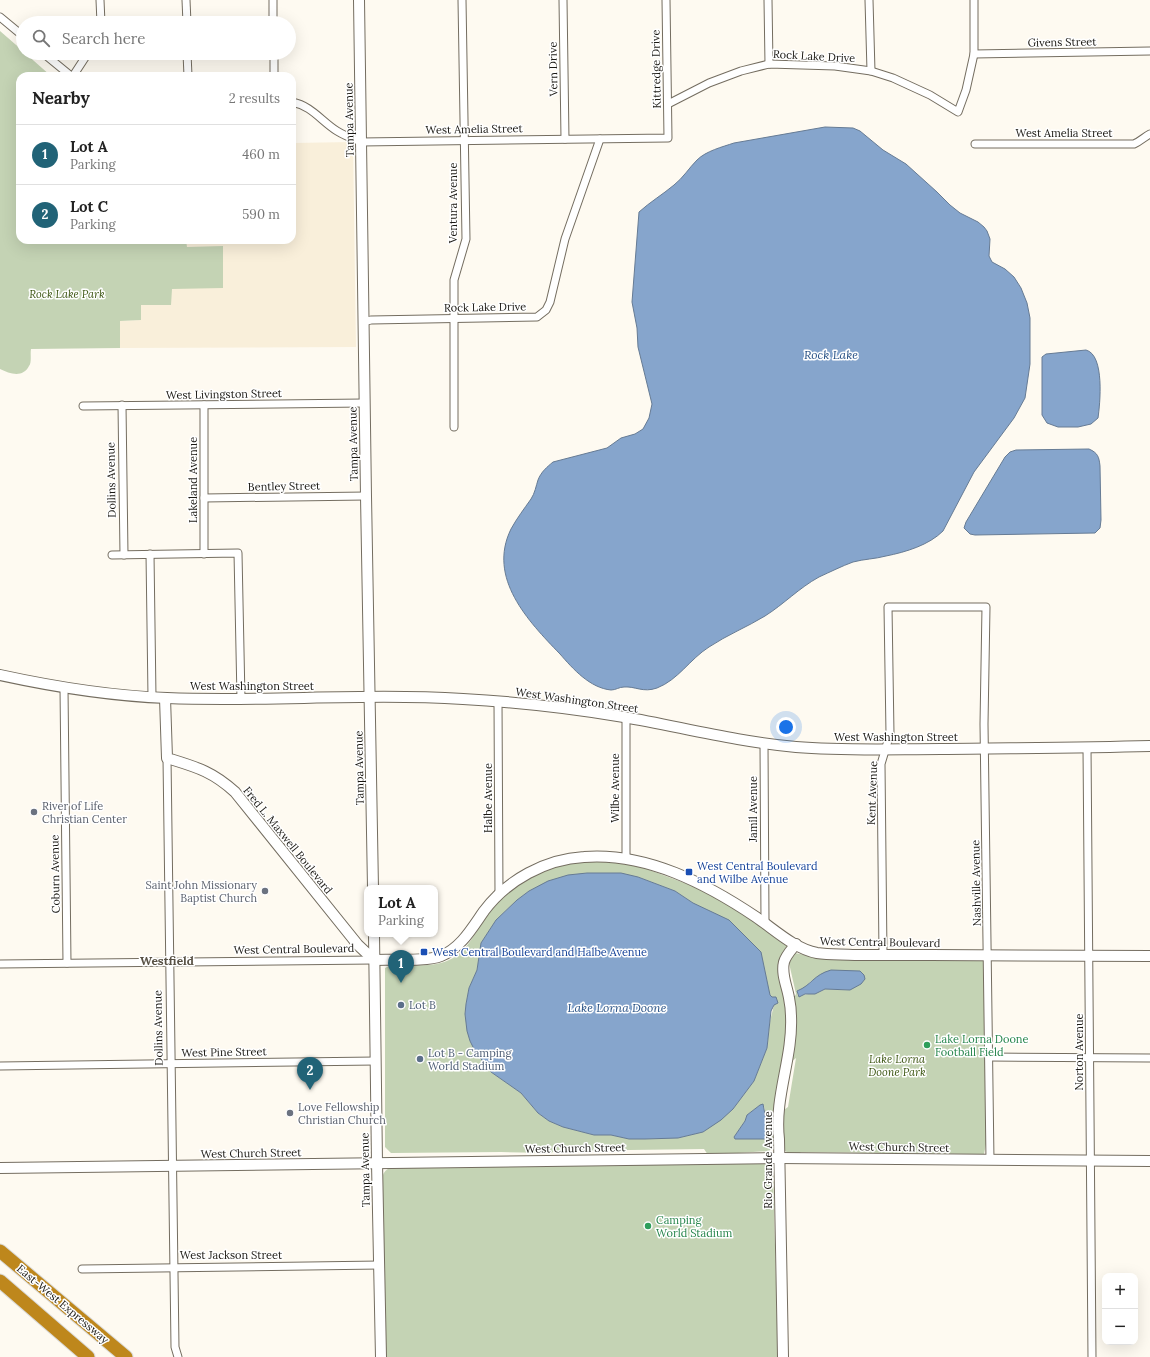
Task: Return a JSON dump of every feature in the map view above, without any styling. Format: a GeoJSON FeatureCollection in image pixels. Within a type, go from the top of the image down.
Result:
{"type":"FeatureCollection","features":[{"type":"Feature","properties":{"kind":"highway","name":"East-West Expressway"},"geometry":{"type":"LineString","coordinates":[[0,1251],[126,1357]]}},
{"type":"Feature","properties":{"kind":"highway","name":"East-West Expressway"},"geometry":{"type":"LineString","coordinates":[[0,1281],[88,1357]]}},
{"type":"Feature","properties":{"kind":"street"},"geometry":{"type":"LineString","coordinates":[[100,0],[101,16]]}},
{"type":"Feature","properties":{"kind":"street"},"geometry":{"type":"LineString","coordinates":[[186,0],[187,16]]}},
{"type":"Feature","properties":{"kind":"street"},"geometry":{"type":"LineString","coordinates":[[273,0],[273,16]]}},
{"type":"Feature","properties":{"kind":"street","name":"Tampa Avenue"},"geometry":{"type":"LineString","coordinates":[[359,0],[364,403],[373,885]]}},
{"type":"Feature","properties":{"kind":"street","name":"Ventura Avenue"},"geometry":{"type":"LineString","coordinates":[[454,427],[454,280],[466,239],[462,0]]}},
{"type":"Feature","properties":{"kind":"street","name":"Vern Drive"},"geometry":{"type":"LineString","coordinates":[[563,0],[565,138]]}},
{"type":"Feature","properties":{"kind":"street","name":"Kittredge Drive"},"geometry":{"type":"LineString","coordinates":[[666,0],[668,138]]}},
{"type":"Feature","properties":{"kind":"street"},"geometry":{"type":"LineString","coordinates":[[768,0],[769,64]]}},
{"type":"Feature","properties":{"kind":"street"},"geometry":{"type":"LineString","coordinates":[[869,0],[871,71]]}},
{"type":"Feature","properties":{"kind":"street"},"geometry":{"type":"LineString","coordinates":[[974,0],[974,54]]}},
{"type":"Feature","properties":{"kind":"street"},"geometry":{"type":"LineString","coordinates":[[0,17],[16,30]]}},
{"type":"Feature","properties":{"kind":"street","name":"Givens Street"},"geometry":{"type":"LineString","coordinates":[[974,54],[1150,51]]}},
{"type":"Feature","properties":{"kind":"street","name":"Rock Lake Drive"},"geometry":{"type":"LineString","coordinates":[[668,104],[709,83],[741,71],[769,64],[835,66],[871,71],[893,78],[930,95],[958,112],[966,90],[974,54]]}},
{"type":"Feature","properties":{"kind":"street"},"geometry":{"type":"LineString","coordinates":[[52,60],[67,72]]}},
{"type":"Feature","properties":{"kind":"street"},"geometry":{"type":"LineString","coordinates":[[75,72],[83,60]]}},
{"type":"Feature","properties":{"kind":"street"},"geometry":{"type":"LineString","coordinates":[[187,60],[188,72]]}},
{"type":"Feature","properties":{"kind":"street"},"geometry":{"type":"LineString","coordinates":[[274,60],[274,72]]}},
{"type":"Feature","properties":{"kind":"street","name":"West Amelia Street"},"geometry":{"type":"LineString","coordinates":[[296,103],[312,110],[336,131],[361,142],[565,138],[668,138]]}},
{"type":"Feature","properties":{"kind":"street","name":"West Amelia Street"},"geometry":{"type":"LineString","coordinates":[[975,144],[1134,144],[1150,134]]}},
{"type":"Feature","properties":{"kind":"street","name":"Rock Lake Drive"},"geometry":{"type":"LineString","coordinates":[[363,322],[371,320],[537,317],[546,310],[550,302],[565,239],[600,138]]}},
{"type":"Feature","properties":{"kind":"street","name":"West Livingston Street"},"geometry":{"type":"LineString","coordinates":[[83,406],[364,403]]}},
{"type":"Feature","properties":{"kind":"street","name":"Lakeland Avenue"},"geometry":{"type":"LineString","coordinates":[[204,405],[204,554]]}},
{"type":"Feature","properties":{"kind":"street","name":"Dollins Avenue"},"geometry":{"type":"LineString","coordinates":[[122,406],[124,555]]}},
{"type":"Feature","properties":{"kind":"street","name":"Bentley Street"},"geometry":{"type":"LineString","coordinates":[[204,498],[366,496]]}},
{"type":"Feature","properties":{"kind":"street"},"geometry":{"type":"LineString","coordinates":[[150,554],[152,697]]}},
{"type":"Feature","properties":{"kind":"street"},"geometry":{"type":"LineString","coordinates":[[112,555],[238,554],[241,699]]}},
{"type":"Feature","properties":{"kind":"street","name":"Nashville Avenue"},"geometry":{"type":"LineString","coordinates":[[888,607],[986,607],[985,748],[990,1160]]}},
{"type":"Feature","properties":{"kind":"street","name":"Kent Avenue"},"geometry":{"type":"LineString","coordinates":[[882,955],[881,764],[890,734],[888,607]]}},
{"type":"Feature","properties":{"kind":"street","name":"West Washington Street"},"geometry":{"type":"LineString","coordinates":[[0,675],[64,688],[165,698],[241,699],[370,697],[456,698],[498,701],[552,706],[626,717],[727,738],[795,747],[886,749],[1150,746]]}},
{"type":"Feature","properties":{"kind":"street","name":"Coburn Avenue"},"geometry":{"type":"LineString","coordinates":[[64,688],[67,963]]}},
{"type":"Feature","properties":{"kind":"street","name":"Dollins Avenue"},"geometry":{"type":"LineString","coordinates":[[165,698],[175,1347],[178,1357]]}},
{"type":"Feature","properties":{"kind":"street","name":"Halbe Avenue"},"geometry":{"type":"LineString","coordinates":[[498,701],[499,894]]}},
{"type":"Feature","properties":{"kind":"street","name":"Wilbe Avenue"},"geometry":{"type":"LineString","coordinates":[[626,717],[626,858]]}},
{"type":"Feature","properties":{"kind":"street","name":"Jamil Avenue"},"geometry":{"type":"LineString","coordinates":[[764,743],[765,923]]}},
{"type":"Feature","properties":{"kind":"street","name":"Norton Avenue"},"geometry":{"type":"LineString","coordinates":[[1087,747],[1092,1357]]}},
{"type":"Feature","properties":{"kind":"street","name":"Fred L. Maxwell Boulevard"},"geometry":{"type":"LineString","coordinates":[[167,758],[198,767],[210,773],[235,792],[358,945],[374,960]]}},
{"type":"Feature","properties":{"kind":"street","name":"West Central Boulevard"},"geometry":{"type":"LineString","coordinates":[[0,964],[374,960],[427,959],[439,957],[457,946],[499,894],[518,879],[538,868],[561,860],[584,856],[626,858],[696,882],[729,899],[804,949],[816,953],[882,955],[1150,956]]}},
{"type":"Feature","properties":{"kind":"street","name":"Tampa Avenue"},"geometry":{"type":"LineString","coordinates":[[374,937],[381,1357]]}},
{"type":"Feature","properties":{"kind":"street","name":"Rio Grande Avenue"},"geometry":{"type":"LineString","coordinates":[[783,1357],[779,1158],[780,1140],[778,1124],[791,1038],[789,997],[783,972],[784,961],[796,944]]}},
{"type":"Feature","properties":{"kind":"street"},"geometry":{"type":"LineString","coordinates":[[989,1057],[1150,1058]]}},
{"type":"Feature","properties":{"kind":"street","name":"West Pine Street"},"geometry":{"type":"LineString","coordinates":[[0,1066],[376,1061]]}},
{"type":"Feature","properties":{"kind":"street","name":"West Church Street"},"geometry":{"type":"LineString","coordinates":[[0,1168],[779,1158],[1150,1161]]}},
{"type":"Feature","properties":{"kind":"street","name":"West Jackson Street"},"geometry":{"type":"LineString","coordinates":[[82,1269],[380,1266]]}},
{"type":"Feature","properties":{"kind":"shaded area"},"geometry":{"type":"Polygon","coordinates":[[[353,142],[356,347],[120,348],[119,321],[141,320],[141,305],[172,289],[186,244],[296,244],[296,143],[353,142]]]}},
{"type":"Feature","properties":{"kind":"green space","name":"Rock Lake Park"},"geometry":{"type":"Polygon","coordinates":[[[0,31],[16,45],[16,60],[33,60],[46,72],[16,72],[16,244],[187,244],[187,247],[223,246],[223,288],[172,289],[171,305],[141,305],[141,320],[120,321],[120,348],[31,349],[29,366],[20,374],[0,369],[0,31]]]}},
{"type":"Feature","properties":{"kind":"green space"},"geometry":{"type":"Polygon","coordinates":[[[602,861],[624,863],[644,868],[709,892],[742,913],[789,947],[784,953],[788,1014],[773,1147],[769,1151],[708,1155],[704,1149],[555,1151],[551,1153],[391,1153],[385,1147],[385,968],[403,965],[435,964],[447,961],[459,954],[464,949],[495,904],[505,894],[528,878],[540,872],[567,864],[602,861]],[[587,873],[529,891],[496,920],[481,943],[477,970],[469,988],[465,1014],[470,1041],[482,1061],[491,1072],[521,1093],[538,1113],[549,1121],[563,1127],[594,1135],[611,1135],[629,1139],[678,1138],[703,1132],[733,1109],[754,1081],[767,1048],[770,1021],[774,1005],[772,997],[693,903],[675,891],[638,877],[587,873]],[[760,1105],[747,1115],[745,1121],[734,1137],[737,1139],[765,1139],[768,1136],[764,1106],[760,1105]]]}},
{"type":"Feature","properties":{"kind":"green space","name":"Lake Lorna Doone Park"},"geometry":{"type":"Polygon","coordinates":[[[795,953],[825,959],[984,960],[986,1144],[984,1154],[977,1156],[971,1154],[801,1152],[799,1154],[788,1153],[784,1150],[781,1112],[788,1107],[796,1058],[790,1063],[792,1001],[796,994],[789,963],[785,965],[795,953]],[[844,971],[811,981],[805,988],[797,991],[798,996],[819,992],[825,989],[850,990],[860,971],[844,971]]]}},
{"type":"Feature","properties":{"kind":"green space"},"geometry":{"type":"Polygon","coordinates":[[[767,1163],[772,1166],[773,1171],[778,1357],[386,1357],[382,1180],[384,1172],[391,1167],[767,1163]]]}},
{"type":"Feature","properties":{"kind":"water","name":"Rock Lake"},"geometry":{"type":"Polygon","coordinates":[[[825,127],[853,128],[860,131],[883,150],[906,164],[960,213],[978,222],[987,231],[990,239],[989,256],[992,262],[1005,269],[1014,277],[1021,288],[1027,303],[1030,318],[1030,364],[1025,398],[1014,418],[974,472],[943,531],[937,536],[917,547],[882,557],[853,562],[819,577],[765,616],[709,647],[696,657],[678,675],[657,688],[643,690],[621,687],[611,690],[596,686],[582,677],[570,666],[535,627],[514,598],[504,565],[505,547],[511,529],[532,497],[538,480],[544,470],[553,462],[607,448],[621,438],[635,434],[643,429],[649,418],[652,404],[638,347],[637,328],[632,302],[639,212],[670,189],[697,160],[709,152],[734,143],[825,127]]]}},
{"type":"Feature","properties":{"kind":"water"},"geometry":{"type":"Polygon","coordinates":[[[1086,350],[1092,354],[1099,370],[1100,402],[1098,418],[1091,424],[1078,427],[1058,427],[1047,423],[1042,415],[1042,357],[1046,354],[1086,350]]]}},
{"type":"Feature","properties":{"kind":"water"},"geometry":{"type":"Polygon","coordinates":[[[1089,449],[1098,456],[1100,466],[1101,520],[1100,528],[1095,533],[975,535],[970,534],[964,528],[966,522],[1005,457],[1010,452],[1016,450],[1089,449]]]}},
{"type":"Feature","properties":{"kind":"water","name":"Lake Lorna Doone"},"geometry":{"type":"Polygon","coordinates":[[[587,873],[621,873],[638,877],[675,891],[693,903],[729,920],[761,952],[770,995],[772,997],[776,997],[778,1003],[774,1005],[771,1011],[767,1048],[754,1081],[733,1109],[721,1120],[703,1132],[678,1138],[629,1139],[611,1135],[594,1135],[563,1127],[549,1121],[538,1113],[521,1093],[491,1072],[475,1051],[470,1041],[465,1014],[469,988],[477,970],[481,943],[496,920],[529,891],[548,881],[568,875],[587,873]]]}},
{"type":"Feature","properties":{"kind":"water"},"geometry":{"type":"Polygon","coordinates":[[[831,970],[860,971],[864,975],[865,979],[861,984],[850,990],[825,989],[815,994],[805,994],[799,997],[797,991],[802,989],[816,977],[831,970]]]}},
{"type":"Feature","properties":{"kind":"water"},"geometry":{"type":"Polygon","coordinates":[[[763,1104],[768,1130],[767,1139],[735,1139],[734,1137],[745,1121],[747,1115],[763,1104]]]}},
{"type":"Feature","properties":{"kind":"place","name":"River of Life Christian Center"},"geometry":{"type":"Point","coordinates":[34,812]}},
{"type":"Feature","properties":{"kind":"place","name":"West Central Boulevard and Wilbe Avenue"},"geometry":{"type":"Point","coordinates":[689,872]}},
{"type":"Feature","properties":{"kind":"place","name":"Saint John Missionary Baptist Church"},"geometry":{"type":"Point","coordinates":[265,891]}},
{"type":"Feature","properties":{"kind":"place","name":"West Central Boulevard and Halbe Avenue"},"geometry":{"type":"Point","coordinates":[424,952]}},
{"type":"Feature","properties":{"kind":"place","name":"Lot A"},"geometry":{"type":"Point","coordinates":[401,983]}},
{"type":"Feature","properties":{"kind":"place","name":"Lot B"},"geometry":{"type":"Point","coordinates":[401,1005]}},
{"type":"Feature","properties":{"kind":"place","name":"Lake Lorna Doone Football Field"},"geometry":{"type":"Point","coordinates":[927,1045]}},
{"type":"Feature","properties":{"kind":"place","name":"Lot B - Camping World Stadium"},"geometry":{"type":"Point","coordinates":[420,1059]}},
{"type":"Feature","properties":{"kind":"place","name":"Lot C"},"geometry":{"type":"Point","coordinates":[310,1090]}},
{"type":"Feature","properties":{"kind":"place","name":"Love Fellowship Christian Church"},"geometry":{"type":"Point","coordinates":[290,1113]}},
{"type":"Feature","properties":{"kind":"place","name":"Camping World Stadium"},"geometry":{"type":"Point","coordinates":[648,1226]}},
{"type":"Feature","properties":{"kind":"district","name":"Westfield"},"geometry":{"type":"Point","coordinates":[167,960]}}]}
